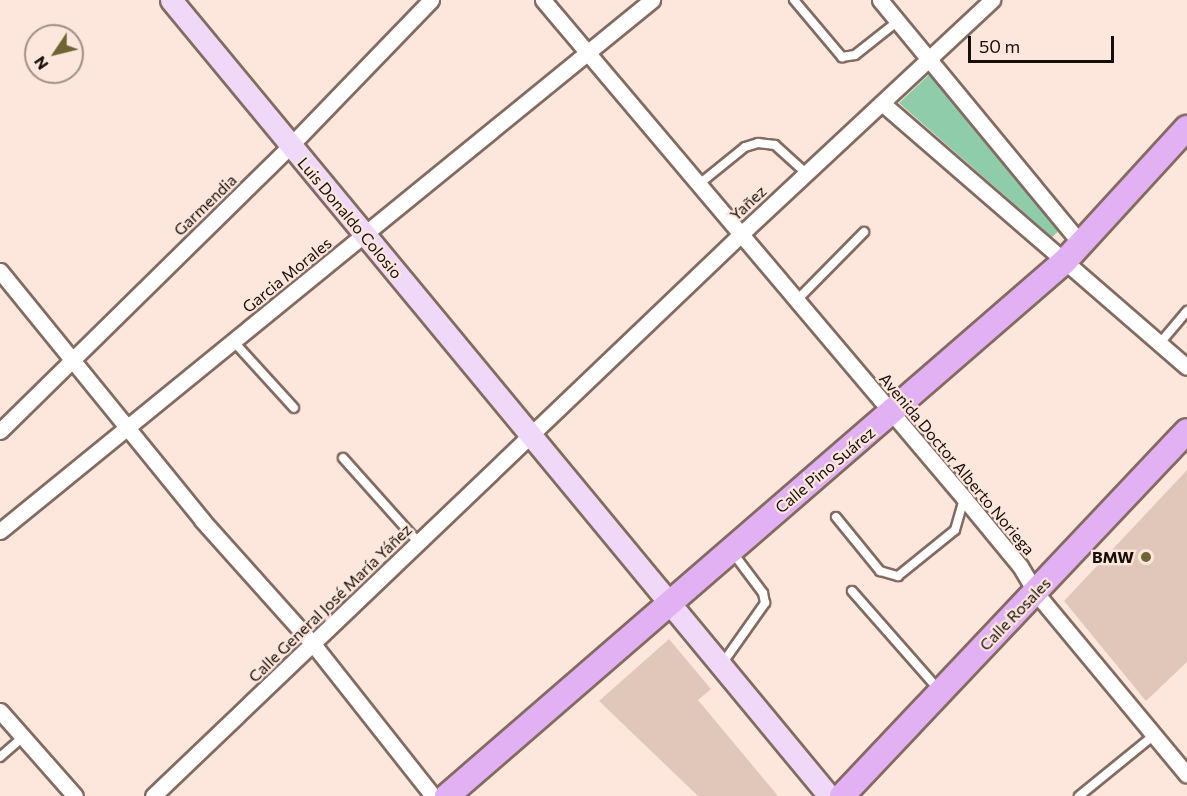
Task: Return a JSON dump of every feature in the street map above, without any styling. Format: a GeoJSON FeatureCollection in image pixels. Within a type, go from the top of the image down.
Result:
{"type":"FeatureCollection","features":[{"type":"Feature","properties":{"kind":"main road","name":"Luis Donaldo Colosio"},"geometry":{"type":"LineString","coordinates":[[171,0],[829,796]]}},
{"type":"Feature","properties":{"kind":"main road","name":"Calle Pino Suárez"},"geometry":{"type":"LineString","coordinates":[[447,796],[1064,262],[1187,128]]}},
{"type":"Feature","properties":{"kind":"main road","name":"Calle Rosales"},"geometry":{"type":"LineString","coordinates":[[842,796],[1187,431]]}},
{"type":"Feature","properties":{"kind":"street","name":"Garmendia"},"geometry":{"type":"LineString","coordinates":[[0,431],[290,146],[431,0]]}},
{"type":"Feature","properties":{"kind":"street","name":"Avenida Doctor Alberto Noriega"},"geometry":{"type":"LineString","coordinates":[[543,0],[964,498],[1020,566],[1036,593],[1187,775]]}},
{"type":"Feature","properties":{"kind":"street","name":"Garcia Morales"},"geometry":{"type":"LineString","coordinates":[[0,531],[652,0]]}},
{"type":"Feature","properties":{"kind":"street"},"geometry":{"type":"LineString","coordinates":[[880,0],[1081,244]]}},
{"type":"Feature","properties":{"kind":"street","name":"Yañez"},"geometry":{"type":"LineString","coordinates":[[531,434],[992,0]]}},
{"type":"Feature","properties":{"kind":"street"},"geometry":{"type":"LineString","coordinates":[[882,103],[1187,367]]}},
{"type":"Feature","properties":{"kind":"street"},"geometry":{"type":"LineString","coordinates":[[0,271],[127,428],[313,644],[433,796]]}},
{"type":"Feature","properties":{"kind":"street","name":"Calle General José María Yáñez"},"geometry":{"type":"LineString","coordinates":[[153,796],[531,434]]}},
{"type":"Feature","properties":{"kind":"street"},"geometry":{"type":"LineString","coordinates":[[0,711],[75,796]]}},
{"type":"Feature","properties":{"kind":"lane"},"geometry":{"type":"LineString","coordinates":[[794,0],[833,51],[842,57],[855,55],[898,21]]}},
{"type":"Feature","properties":{"kind":"lane"},"geometry":{"type":"LineString","coordinates":[[698,185],[745,147],[758,143],[775,145],[806,173]]}},
{"type":"Feature","properties":{"kind":"lane"},"geometry":{"type":"LineString","coordinates":[[796,301],[864,232]]}},
{"type":"Feature","properties":{"kind":"lane"},"geometry":{"type":"LineString","coordinates":[[1160,343],[1187,311]]}},
{"type":"Feature","properties":{"kind":"lane"},"geometry":{"type":"LineString","coordinates":[[234,342],[294,408]]}},
{"type":"Feature","properties":{"kind":"lane"},"geometry":{"type":"LineString","coordinates":[[344,458],[419,543]]}},
{"type":"Feature","properties":{"kind":"lane"},"geometry":{"type":"LineString","coordinates":[[836,517],[880,571],[898,576],[955,530],[964,498]]}},
{"type":"Feature","properties":{"kind":"lane"},"geometry":{"type":"LineString","coordinates":[[721,665],[765,603],[763,593],[731,550]]}},
{"type":"Feature","properties":{"kind":"lane"},"geometry":{"type":"LineString","coordinates":[[852,591],[941,692]]}},
{"type":"Feature","properties":{"kind":"lane"},"geometry":{"type":"LineString","coordinates":[[1079,796],[1154,735]]}},
{"type":"Feature","properties":{"kind":"lane"},"geometry":{"type":"LineString","coordinates":[[0,757],[23,736]]}},
{"type":"Feature","properties":{"kind":"green space"},"geometry":{"type":"Polygon","coordinates":[[[935,69],[1061,229],[1052,237],[899,103],[935,69]]]}},
{"type":"Feature","properties":{"kind":"building","name":"BMW"},"geometry":{"type":"Polygon","coordinates":[[[1187,470],[1187,662],[1146,701],[1064,601],[1187,470]]]}},
{"type":"Feature","properties":{"kind":"building"},"geometry":{"type":"Polygon","coordinates":[[[669,639],[711,689],[698,700],[778,796],[698,796],[599,701],[669,639]]]}},
{"type":"Feature","properties":{"kind":"place","name":"BMW"},"geometry":{"type":"Point","coordinates":[1146,557]}}]}
